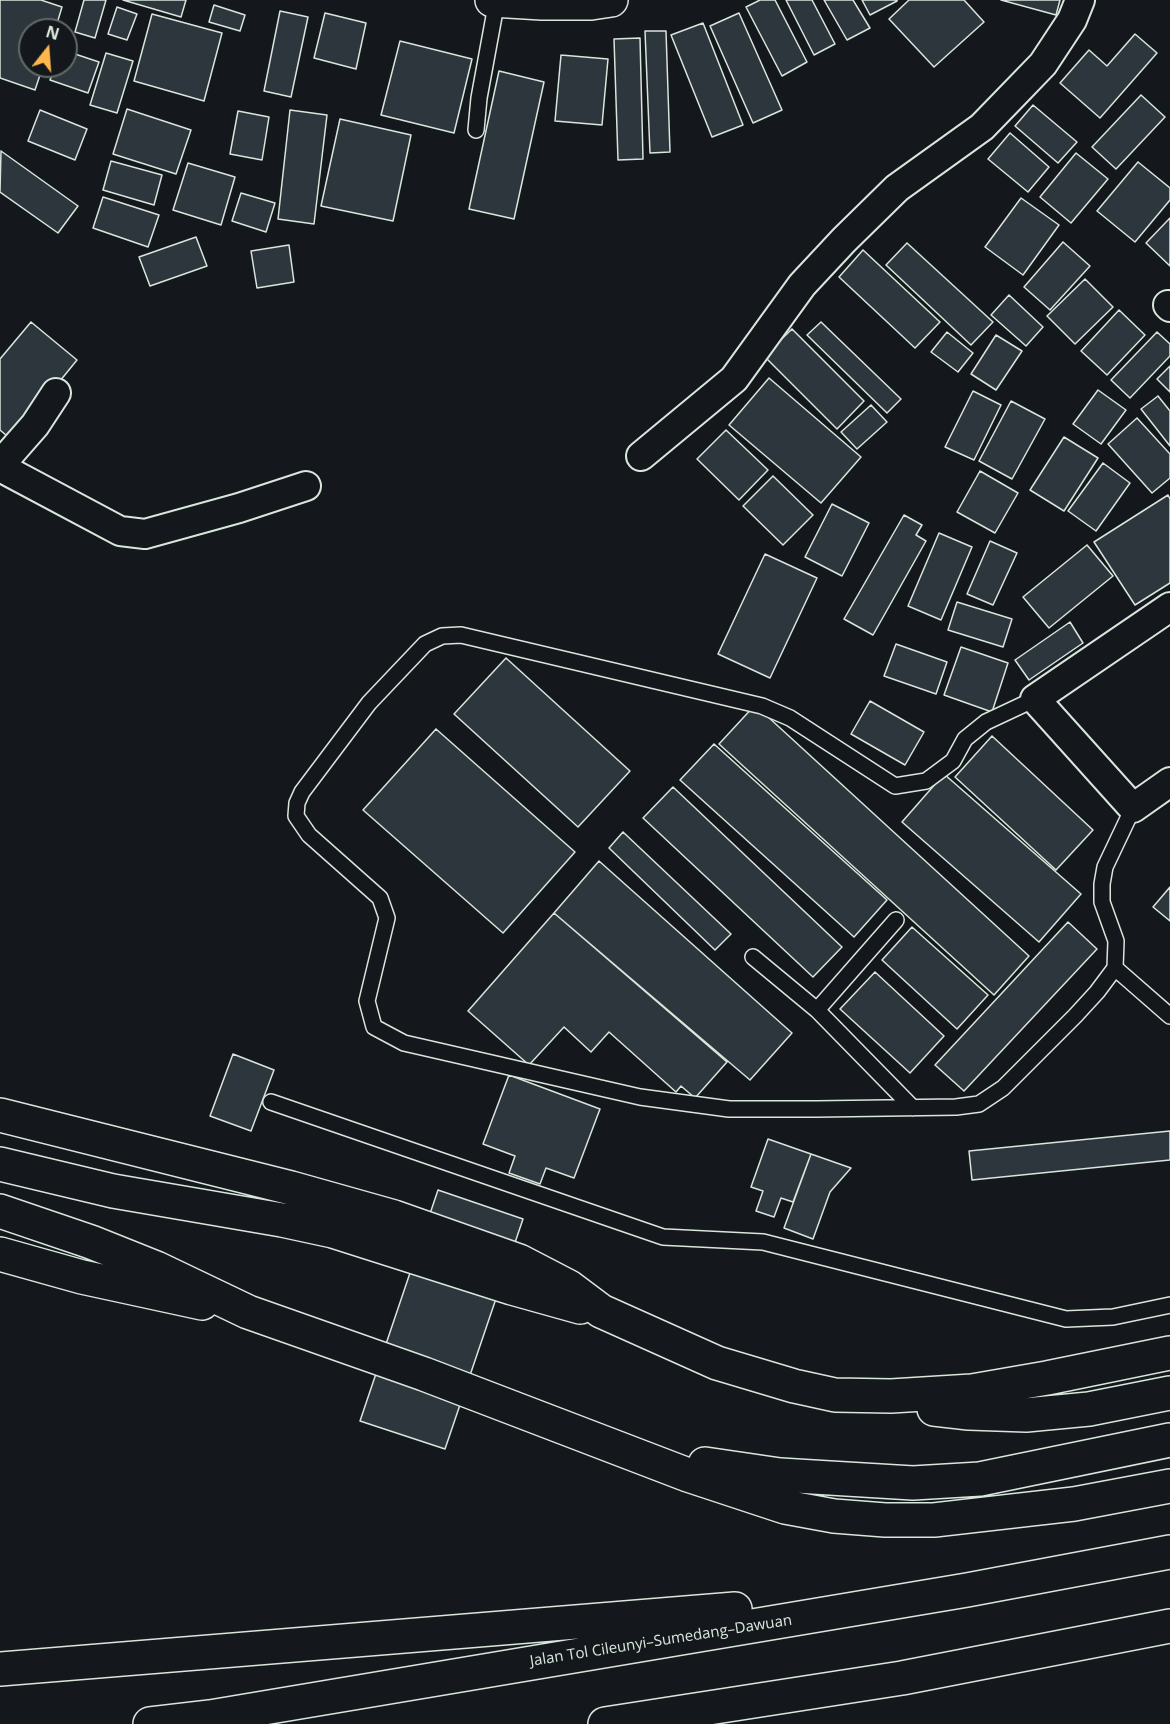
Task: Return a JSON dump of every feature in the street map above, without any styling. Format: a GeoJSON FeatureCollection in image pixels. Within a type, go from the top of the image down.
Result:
{"type":"FeatureCollection","features":[{"type":"Feature","properties":{"kind":"highway"},"geometry":{"type":"LineString","coordinates":[[492,0],[572,3],[611,0]]}},
{"type":"Feature","properties":{"kind":"highway"},"geometry":{"type":"LineString","coordinates":[[0,1116],[291,1188],[394,1217],[519,1261],[569,1287],[601,1311],[717,1363],[794,1386],[835,1395],[959,1412],[1026,1415],[1089,1409],[1170,1393]]}},
{"type":"Feature","properties":{"kind":"highway"},"geometry":{"type":"LineString","coordinates":[[0,1164],[113,1191],[333,1231],[538,1296],[601,1311]]}},
{"type":"Feature","properties":{"kind":"highway"},"geometry":{"type":"LineString","coordinates":[[0,1211],[91,1242],[156,1268],[248,1312],[424,1374],[688,1475],[774,1504],[834,1516],[885,1520],[934,1520],[1074,1504],[1170,1486]]}},
{"type":"Feature","properties":{"kind":"highway"},"geometry":{"type":"LineString","coordinates":[[0,1254],[149,1293],[248,1312]]}},
{"type":"Feature","properties":{"kind":"highway"},"geometry":{"type":"LineString","coordinates":[[835,1395],[891,1396],[972,1391],[1170,1353]]}},
{"type":"Feature","properties":{"kind":"highway"},"geometry":{"type":"LineString","coordinates":[[583,1435],[718,1466],[780,1475],[913,1483],[980,1479],[1170,1440]]}},
{"type":"Feature","properties":{"kind":"highway","name":"Jalan Tol Cileunyi–Sumedang–Dawuan"},"geometry":{"type":"LineString","coordinates":[[150,1724],[210,1717],[967,1590],[1170,1552]]}},
{"type":"Feature","properties":{"kind":"highway"},"geometry":{"type":"LineString","coordinates":[[0,1670],[967,1590]]}},
{"type":"Feature","properties":{"kind":"highway"},"geometry":{"type":"LineString","coordinates":[[668,1724],[1170,1626]]}},
{"type":"Feature","properties":{"kind":"highway"},"geometry":{"type":"LineString","coordinates":[[605,1724],[902,1678]]}},
{"type":"Feature","properties":{"kind":"street"},"geometry":{"type":"LineString","coordinates":[[641,456],[734,379],[802,285],[897,188],[982,127],[1014,94],[1042,64],[1072,20],[1080,0]]}},
{"type":"Feature","properties":{"kind":"street"},"geometry":{"type":"LineString","coordinates":[[56,393],[35,425],[0,466],[120,531],[145,534],[239,508],[306,486]]}},
{"type":"Feature","properties":{"kind":"street"},"geometry":{"type":"LineString","coordinates":[[1170,606],[1035,699],[1133,808],[1170,782]]}},
{"type":"Feature","properties":{"kind":"lane"},"geometry":{"type":"LineString","coordinates":[[476,130],[479,99],[497,0]]}},
{"type":"Feature","properties":{"kind":"lane"},"geometry":{"type":"LineString","coordinates":[[1035,699],[986,722],[965,739],[952,761],[926,782],[895,786],[790,718],[762,706],[461,635],[442,636],[425,644],[369,703],[302,792],[297,802],[296,816],[309,835],[380,898],[387,918],[367,1001],[374,1027],[404,1042],[640,1096],[729,1109],[913,1108],[979,1104],[1004,1088],[1075,1016],[1115,968],[1116,941],[1102,902],[1101,884],[1105,867],[1133,808]]}},
{"type":"Feature","properties":{"kind":"lane"},"geometry":{"type":"LineString","coordinates":[[818,1010],[896,921]]}},
{"type":"Feature","properties":{"kind":"lane"},"geometry":{"type":"LineString","coordinates":[[753,957],[818,1010],[913,1108]]}},
{"type":"Feature","properties":{"kind":"lane"},"geometry":{"type":"LineString","coordinates":[[1115,968],[1170,1016]]}},
{"type":"Feature","properties":{"kind":"lane"},"geometry":{"type":"LineString","coordinates":[[271,1102],[663,1237],[763,1242],[1066,1319],[1113,1317],[1170,1305]]}},
{"type":"Feature","properties":{"kind":"building"},"geometry":{"type":"Polygon","coordinates":[[[0,0],[41,0],[62,7],[59,18],[18,18],[18,78],[39,78],[35,90],[0,78],[0,0]]]}},
{"type":"Feature","properties":{"kind":"building"},"geometry":{"type":"Polygon","coordinates":[[[84,0],[106,0],[95,38],[78,33],[78,21],[84,0]]]}},
{"type":"Feature","properties":{"kind":"building"},"geometry":{"type":"Polygon","coordinates":[[[123,0],[186,0],[181,17],[123,0]]]}},
{"type":"Feature","properties":{"kind":"building"},"geometry":{"type":"Polygon","coordinates":[[[760,0],[775,0],[807,62],[782,76],[746,7],[760,0]]]}},
{"type":"Feature","properties":{"kind":"building"},"geometry":{"type":"Polygon","coordinates":[[[786,0],[812,0],[835,44],[814,55],[786,0]]]}},
{"type":"Feature","properties":{"kind":"building"},"geometry":{"type":"Polygon","coordinates":[[[824,0],[853,0],[870,28],[847,40],[824,0]]]}},
{"type":"Feature","properties":{"kind":"building"},"geometry":{"type":"Polygon","coordinates":[[[862,0],[897,0],[897,1],[870,15],[862,0]]]}},
{"type":"Feature","properties":{"kind":"building"},"geometry":{"type":"Polygon","coordinates":[[[909,0],[964,0],[984,22],[934,67],[889,19],[909,0]]]}},
{"type":"Feature","properties":{"kind":"building"},"geometry":{"type":"Polygon","coordinates":[[[1001,0],[1060,0],[1056,15],[1001,0]]]}},
{"type":"Feature","properties":{"kind":"building"},"geometry":{"type":"Polygon","coordinates":[[[214,5],[245,15],[240,31],[209,22],[214,5]]]}},
{"type":"Feature","properties":{"kind":"building"},"geometry":{"type":"Polygon","coordinates":[[[117,7],[137,14],[127,40],[108,34],[117,7]]]}},
{"type":"Feature","properties":{"kind":"building"},"geometry":{"type":"Polygon","coordinates":[[[280,11],[308,17],[291,97],[264,91],[280,11]]]}},
{"type":"Feature","properties":{"kind":"building"},"geometry":{"type":"Polygon","coordinates":[[[325,13],[366,23],[356,69],[314,58],[325,13]]]}},
{"type":"Feature","properties":{"kind":"building"},"geometry":{"type":"Polygon","coordinates":[[[739,13],[782,110],[753,123],[710,26],[739,13]]]}},
{"type":"Feature","properties":{"kind":"building"},"geometry":{"type":"Polygon","coordinates":[[[152,14],[222,33],[204,101],[134,81],[152,14]]]}},
{"type":"Feature","properties":{"kind":"building"},"geometry":{"type":"Polygon","coordinates":[[[703,23],[743,125],[712,137],[671,35],[703,23]]]}},
{"type":"Feature","properties":{"kind":"building"},"geometry":{"type":"Polygon","coordinates":[[[645,31],[666,31],[670,152],[650,153],[645,31]]]}},
{"type":"Feature","properties":{"kind":"building"},"geometry":{"type":"Polygon","coordinates":[[[1135,34],[1157,53],[1100,118],[1060,83],[1089,50],[1107,66],[1135,34]]]}},
{"type":"Feature","properties":{"kind":"building"},"geometry":{"type":"Polygon","coordinates":[[[640,38],[643,159],[618,160],[614,39],[640,38]]]}},
{"type":"Feature","properties":{"kind":"building"},"geometry":{"type":"Polygon","coordinates":[[[400,41],[472,59],[454,133],[381,115],[400,41]]]}},
{"type":"Feature","properties":{"kind":"building"},"geometry":{"type":"Polygon","coordinates":[[[106,53],[133,61],[117,113],[90,105],[106,53]]]}},
{"type":"Feature","properties":{"kind":"building"},"geometry":{"type":"Polygon","coordinates":[[[78,55],[99,62],[88,93],[50,80],[51,78],[78,78],[78,55]]]}},
{"type":"Feature","properties":{"kind":"building"},"geometry":{"type":"Polygon","coordinates":[[[561,55],[608,59],[602,125],[555,121],[561,55]]]}},
{"type":"Feature","properties":{"kind":"building"},"geometry":{"type":"Polygon","coordinates":[[[499,71],[544,82],[514,219],[469,209],[499,71]]]}},
{"type":"Feature","properties":{"kind":"building"},"geometry":{"type":"Polygon","coordinates":[[[1141,95],[1165,117],[1116,169],[1092,147],[1141,95]]]}},
{"type":"Feature","properties":{"kind":"building"},"geometry":{"type":"Polygon","coordinates":[[[1033,105],[1077,142],[1058,163],[1015,126],[1033,105]]]}},
{"type":"Feature","properties":{"kind":"building"},"geometry":{"type":"Polygon","coordinates":[[[127,109],[191,130],[176,174],[113,154],[127,109]]]}},
{"type":"Feature","properties":{"kind":"building"},"geometry":{"type":"Polygon","coordinates":[[[40,110],[87,129],[75,160],[28,141],[40,110]]]}},
{"type":"Feature","properties":{"kind":"building"},"geometry":{"type":"Polygon","coordinates":[[[290,110],[327,115],[314,224],[278,219],[290,110]]]}},
{"type":"Feature","properties":{"kind":"building"},"geometry":{"type":"Polygon","coordinates":[[[238,111],[269,117],[262,160],[230,154],[238,111]]]}},
{"type":"Feature","properties":{"kind":"building"},"geometry":{"type":"Polygon","coordinates":[[[340,119],[411,135],[393,221],[321,206],[340,119]]]}},
{"type":"Feature","properties":{"kind":"building"},"geometry":{"type":"Polygon","coordinates":[[[1010,133],[1049,167],[1028,192],[988,159],[1010,133]]]}},
{"type":"Feature","properties":{"kind":"building"},"geometry":{"type":"Polygon","coordinates":[[[1,151],[78,206],[58,233],[0,192],[1,151]]]}},
{"type":"Feature","properties":{"kind":"building"},"geometry":{"type":"Polygon","coordinates":[[[1076,153],[1108,179],[1071,223],[1040,197],[1076,153]]]}},
{"type":"Feature","properties":{"kind":"building"},"geometry":{"type":"Polygon","coordinates":[[[111,161],[162,175],[154,205],[103,190],[111,161]]]}},
{"type":"Feature","properties":{"kind":"building"},"geometry":{"type":"Polygon","coordinates":[[[1138,162],[1170,188],[1170,200],[1135,242],[1097,211],[1138,162]]]}},
{"type":"Feature","properties":{"kind":"building"},"geometry":{"type":"Polygon","coordinates":[[[188,163],[235,177],[221,225],[173,210],[188,163]]]}},
{"type":"Feature","properties":{"kind":"building"},"geometry":{"type":"Polygon","coordinates":[[[241,193],[275,203],[266,232],[232,221],[241,193]]]}},
{"type":"Feature","properties":{"kind":"building"},"geometry":{"type":"Polygon","coordinates":[[[103,197],[159,215],[148,247],[93,228],[103,197]]]}},
{"type":"Feature","properties":{"kind":"building"},"geometry":{"type":"Polygon","coordinates":[[[1021,198],[1059,225],[1023,275],[985,247],[1021,198]]]}},
{"type":"Feature","properties":{"kind":"building"},"geometry":{"type":"Polygon","coordinates":[[[1170,218],[1170,266],[1146,243],[1170,218]]]}},
{"type":"Feature","properties":{"kind":"building"},"geometry":{"type":"Polygon","coordinates":[[[196,237],[207,266],[150,286],[139,257],[196,237]]]}},
{"type":"Feature","properties":{"kind":"building"},"geometry":{"type":"Polygon","coordinates":[[[1063,242],[1090,266],[1050,310],[1024,287],[1063,242]]]}},
{"type":"Feature","properties":{"kind":"building"},"geometry":{"type":"Polygon","coordinates":[[[907,243],[993,322],[971,345],[886,265],[907,243]]]}},
{"type":"Feature","properties":{"kind":"building"},"geometry":{"type":"Polygon","coordinates":[[[289,245],[294,282],[257,288],[251,251],[289,245]]]}},
{"type":"Feature","properties":{"kind":"building"},"geometry":{"type":"Polygon","coordinates":[[[863,250],[940,322],[915,348],[839,277],[863,250]]]}},
{"type":"Feature","properties":{"kind":"building"},"geometry":{"type":"Polygon","coordinates":[[[1085,279],[1113,307],[1075,344],[1047,316],[1085,279]]]}},
{"type":"Feature","properties":{"kind":"building"},"geometry":{"type":"Polygon","coordinates":[[[1009,295],[1043,327],[1026,346],[991,315],[1009,295]]]}},
{"type":"Feature","properties":{"kind":"building"},"geometry":{"type":"Polygon","coordinates":[[[1119,310],[1145,335],[1107,375],[1081,351],[1119,310]]]}},
{"type":"Feature","properties":{"kind":"building"},"geometry":{"type":"Polygon","coordinates":[[[31,322],[77,360],[12,440],[0,430],[0,359],[31,322]]]}},
{"type":"Feature","properties":{"kind":"building"},"geometry":{"type":"Polygon","coordinates":[[[821,322],[901,399],[887,413],[807,335],[821,322]]]}},
{"type":"Feature","properties":{"kind":"building"},"geometry":{"type":"Polygon","coordinates":[[[792,329],[864,401],[837,429],[764,356],[792,329]]]}},
{"type":"Feature","properties":{"kind":"building"},"geometry":{"type":"Polygon","coordinates":[[[947,332],[973,353],[958,372],[931,352],[947,332]]]}},
{"type":"Feature","properties":{"kind":"building"},"geometry":{"type":"Polygon","coordinates":[[[1157,332],[1170,344],[1170,356],[1130,398],[1111,380],[1157,332]]]}},
{"type":"Feature","properties":{"kind":"building"},"geometry":{"type":"Polygon","coordinates":[[[996,335],[1022,351],[996,390],[971,374],[996,335]]]}},
{"type":"Feature","properties":{"kind":"building"},"geometry":{"type":"Polygon","coordinates":[[[1170,366],[1170,392],[1157,379],[1170,366]]]}},
{"type":"Feature","properties":{"kind":"building"},"geometry":{"type":"Polygon","coordinates":[[[769,378],[861,457],[821,503],[729,425],[769,378]]]}},
{"type":"Feature","properties":{"kind":"building"},"geometry":{"type":"Polygon","coordinates":[[[1098,390],[1126,410],[1101,444],[1073,424],[1098,390]]]}},
{"type":"Feature","properties":{"kind":"building"},"geometry":{"type":"Polygon","coordinates":[[[973,391],[1001,405],[974,460],[945,447],[973,391]]]}},
{"type":"Feature","properties":{"kind":"building"},"geometry":{"type":"Polygon","coordinates":[[[1158,396],[1170,411],[1170,446],[1141,409],[1158,396]]]}},
{"type":"Feature","properties":{"kind":"building"},"geometry":{"type":"Polygon","coordinates":[[[1011,401],[1045,419],[1012,479],[979,461],[1011,401]]]}},
{"type":"Feature","properties":{"kind":"building"},"geometry":{"type":"Polygon","coordinates":[[[871,405],[887,422],[857,449],[841,432],[871,405]]]}},
{"type":"Feature","properties":{"kind":"building"},"geometry":{"type":"Polygon","coordinates":[[[1137,418],[1170,454],[1170,478],[1152,493],[1108,444],[1137,418]]]}},
{"type":"Feature","properties":{"kind":"building"},"geometry":{"type":"Polygon","coordinates":[[[726,430],[768,470],[739,500],[697,459],[726,430]]]}},
{"type":"Feature","properties":{"kind":"building"},"geometry":{"type":"Polygon","coordinates":[[[1064,437],[1098,458],[1064,511],[1030,490],[1064,437]]]}},
{"type":"Feature","properties":{"kind":"building"},"geometry":{"type":"Polygon","coordinates":[[[1103,463],[1130,483],[1096,531],[1068,511],[1103,463]]]}},
{"type":"Feature","properties":{"kind":"building"},"geometry":{"type":"Polygon","coordinates":[[[980,471],[1018,493],[995,533],[957,512],[980,471]]]}},
{"type":"Feature","properties":{"kind":"building"},"geometry":{"type":"Polygon","coordinates":[[[773,476],[813,515],[783,545],[743,506],[773,476]]]}},
{"type":"Feature","properties":{"kind":"building"},"geometry":{"type":"Polygon","coordinates":[[[1168,495],[1170,499],[1170,583],[1135,605],[1094,542],[1168,495]]]}},
{"type":"Feature","properties":{"kind":"building"},"geometry":{"type":"Polygon","coordinates":[[[832,504],[869,523],[842,576],[805,557],[832,504]]]}},
{"type":"Feature","properties":{"kind":"building"},"geometry":{"type":"Polygon","coordinates":[[[904,515],[922,525],[916,535],[926,541],[873,635],[844,619],[904,515]]]}},
{"type":"Feature","properties":{"kind":"building"},"geometry":{"type":"Polygon","coordinates":[[[939,533],[972,547],[941,620],[908,606],[939,533]]]}},
{"type":"Feature","properties":{"kind":"building"},"geometry":{"type":"Polygon","coordinates":[[[990,541],[1017,553],[993,605],[967,594],[990,541]]]}},
{"type":"Feature","properties":{"kind":"building"},"geometry":{"type":"Polygon","coordinates":[[[1087,545],[1113,576],[1049,628],[1023,597],[1087,545]]]}},
{"type":"Feature","properties":{"kind":"building"},"geometry":{"type":"Polygon","coordinates":[[[765,554],[817,578],[770,678],[718,654],[765,554]]]}},
{"type":"Feature","properties":{"kind":"building"},"geometry":{"type":"Polygon","coordinates":[[[957,602],[1012,619],[1003,647],[948,630],[957,602]]]}},
{"type":"Feature","properties":{"kind":"building"},"geometry":{"type":"Polygon","coordinates":[[[1070,622],[1083,643],[1029,680],[1015,660],[1070,622]]]}},
{"type":"Feature","properties":{"kind":"building"},"geometry":{"type":"Polygon","coordinates":[[[896,644],[947,662],[936,694],[884,676],[896,644]]]}},
{"type":"Feature","properties":{"kind":"building"},"geometry":{"type":"Polygon","coordinates":[[[961,647],[1008,663],[992,712],[944,695],[961,647]]]}},
{"type":"Feature","properties":{"kind":"building"},"geometry":{"type":"Polygon","coordinates":[[[506,658],[630,771],[578,827],[454,714],[506,658]]]}},
{"type":"Feature","properties":{"kind":"building"},"geometry":{"type":"Polygon","coordinates":[[[870,701],[924,732],[905,765],[851,734],[870,701]]]}},
{"type":"Feature","properties":{"kind":"building"},"geometry":{"type":"Polygon","coordinates":[[[755,705],[1029,956],[994,995],[719,744],[755,705]]]}},
{"type":"Feature","properties":{"kind":"building"},"geometry":{"type":"Polygon","coordinates":[[[436,729],[575,852],[503,933],[363,810],[436,729]]]}},
{"type":"Feature","properties":{"kind":"building"},"geometry":{"type":"Polygon","coordinates":[[[992,736],[1093,830],[1056,870],[955,777],[992,736]]]}},
{"type":"Feature","properties":{"kind":"building"},"geometry":{"type":"Polygon","coordinates":[[[714,744],[887,900],[854,937],[680,780],[714,744]]]}},
{"type":"Feature","properties":{"kind":"building"},"geometry":{"type":"Polygon","coordinates":[[[944,774],[1081,894],[1039,942],[902,822],[944,774]]]}},
{"type":"Feature","properties":{"kind":"building"},"geometry":{"type":"Polygon","coordinates":[[[673,787],[842,947],[813,977],[643,818],[673,787]]]}},
{"type":"Feature","properties":{"kind":"building"},"geometry":{"type":"Polygon","coordinates":[[[623,832],[731,934],[715,950],[609,848],[623,832]]]}},
{"type":"Feature","properties":{"kind":"building"},"geometry":{"type":"Polygon","coordinates":[[[599,861],[792,1033],[750,1080],[554,913],[599,861]]]}},
{"type":"Feature","properties":{"kind":"building"},"geometry":{"type":"Polygon","coordinates":[[[1170,887],[1170,921],[1153,907],[1170,887]]]}},
{"type":"Feature","properties":{"kind":"building"},"geometry":{"type":"Polygon","coordinates":[[[554,913],[727,1062],[695,1098],[681,1086],[676,1092],[609,1032],[591,1052],[564,1027],[529,1065],[468,1011],[554,913]]]}},
{"type":"Feature","properties":{"kind":"building"},"geometry":{"type":"Polygon","coordinates":[[[1068,922],[1097,949],[964,1091],[935,1065],[1068,922]]]}},
{"type":"Feature","properties":{"kind":"building"},"geometry":{"type":"Polygon","coordinates":[[[912,927],[988,995],[957,1029],[882,960],[912,927]]]}},
{"type":"Feature","properties":{"kind":"building"},"geometry":{"type":"Polygon","coordinates":[[[875,972],[944,1036],[910,1073],[840,1009],[875,972]]]}},
{"type":"Feature","properties":{"kind":"building"},"geometry":{"type":"Polygon","coordinates":[[[233,1054],[274,1070],[251,1131],[210,1116],[233,1054]]]}},
{"type":"Feature","properties":{"kind":"building"},"geometry":{"type":"Polygon","coordinates":[[[509,1075],[600,1109],[574,1178],[546,1168],[540,1184],[509,1173],[515,1156],[483,1144],[509,1075]]]}},
{"type":"Feature","properties":{"kind":"building"},"geometry":{"type":"Polygon","coordinates":[[[1170,1131],[1170,1160],[972,1180],[969,1151],[1170,1131]]]}},
{"type":"Feature","properties":{"kind":"building"},"geometry":{"type":"Polygon","coordinates":[[[768,1139],[811,1154],[793,1202],[781,1198],[774,1217],[756,1211],[763,1191],[751,1187],[768,1139]]]}},
{"type":"Feature","properties":{"kind":"building"},"geometry":{"type":"Polygon","coordinates":[[[811,1154],[851,1168],[830,1192],[813,1239],[784,1228],[811,1154]]]}},
{"type":"Feature","properties":{"kind":"building"},"geometry":{"type":"Polygon","coordinates":[[[438,1190],[523,1219],[445,1449],[360,1421],[438,1190]]]}}]}
